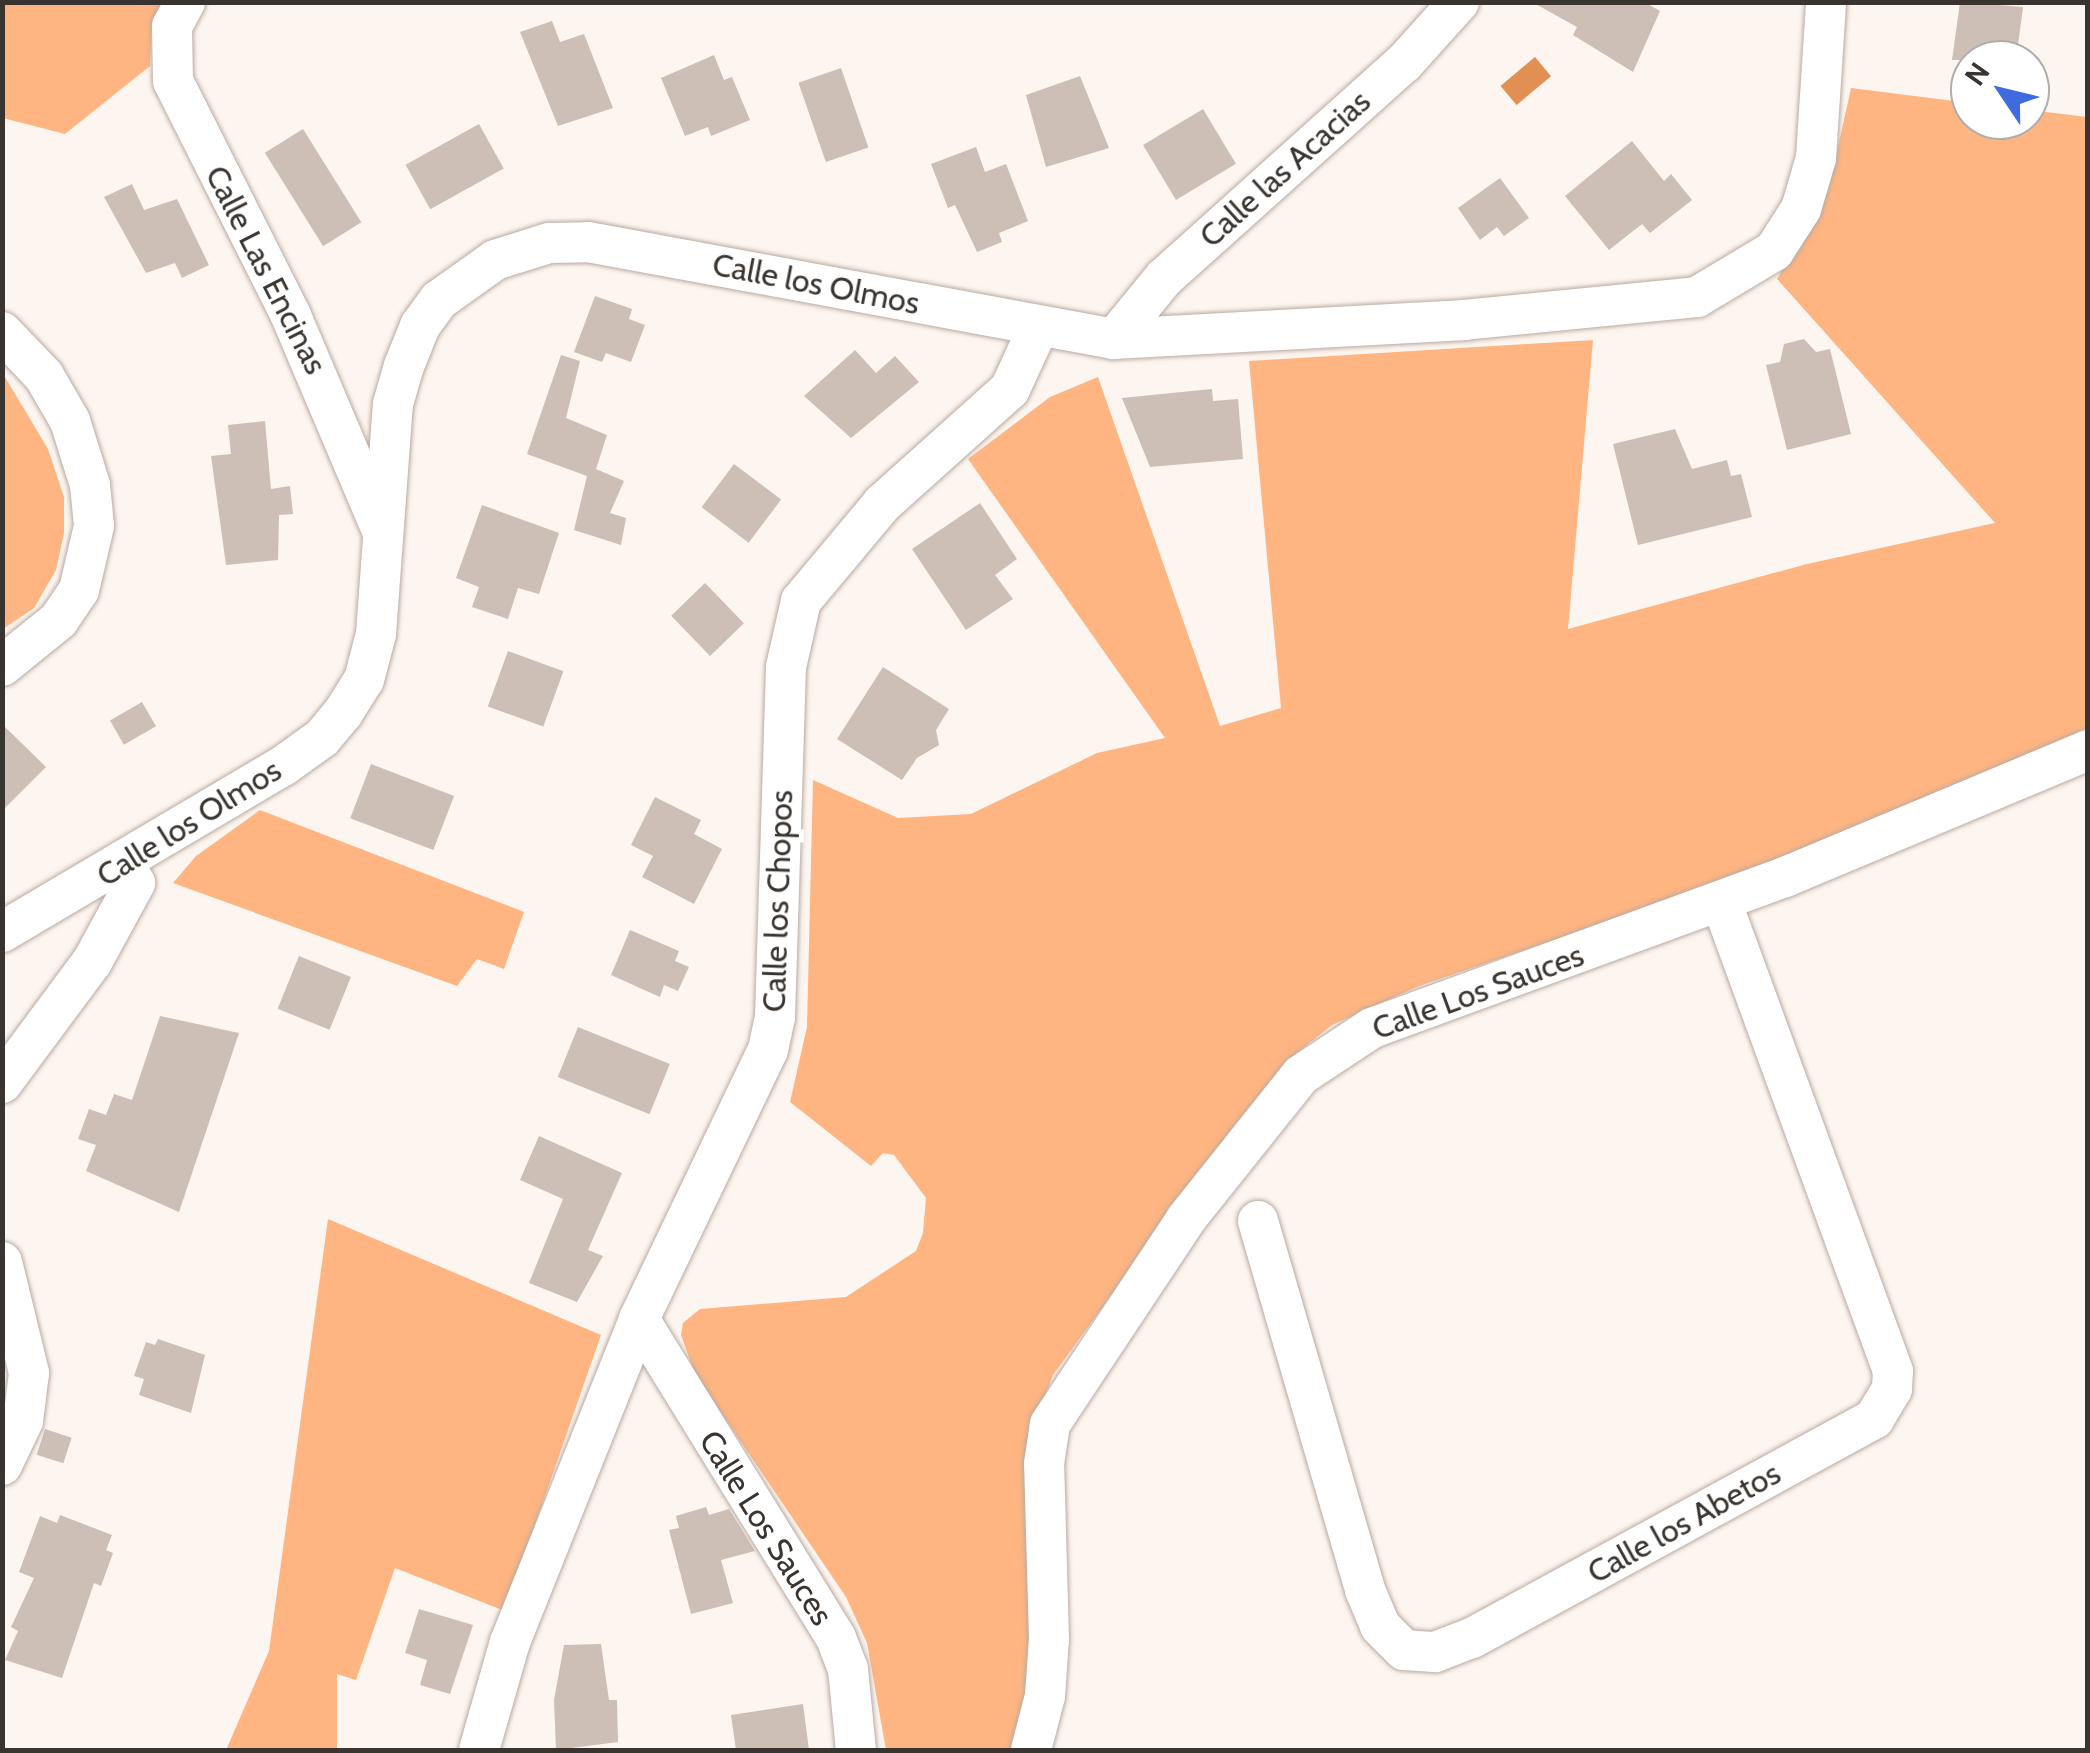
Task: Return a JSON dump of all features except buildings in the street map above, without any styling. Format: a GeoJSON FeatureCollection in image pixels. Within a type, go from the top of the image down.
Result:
{"type":"FeatureCollection","features":[{"type":"Feature","properties":{"kind":"street","name":"Calle Las Encinas"},"geometry":{"type":"LineString","coordinates":[[185,2],[172,26],[173,81],[299,332],[385,538]]}},
{"type":"Feature","properties":{"kind":"street","name":"Calle las Acacias"},"geometry":{"type":"LineString","coordinates":[[1114,340],[1164,278],[1404,63],[1459,2]]}},
{"type":"Feature","properties":{"kind":"street","name":"Calle los Olmos"},"geometry":{"type":"LineString","coordinates":[[2,932],[124,865],[296,756],[342,714],[364,680],[376,634],[393,404],[420,326],[469,277],[523,248],[588,242],[1114,340],[1464,320],[1697,297],[1774,251],[1801,209],[1816,158],[1826,2]]}},
{"type":"Feature","properties":{"kind":"street","name":"Calle los Chopos"},"geometry":{"type":"LineString","coordinates":[[479,1750],[510,1642],[639,1318],[768,1050],[775,1017],[786,667],[802,601],[882,504],[1010,389],[1038,328]]}},
{"type":"Feature","properties":{"kind":"street"},"geometry":{"type":"LineString","coordinates":[[2,332],[44,376],[70,421],[83,456],[94,526],[79,590],[37,642],[2,666]]}},
{"type":"Feature","properties":{"kind":"street","name":"Calle Los Sauces"},"geometry":{"type":"LineString","coordinates":[[1031,1750],[1049,1639],[1044,1464],[1050,1424],[1186,1219],[1301,1075],[1372,1028],[1722,901],[1965,806],[2088,750]]}},
{"type":"Feature","properties":{"kind":"street"},"geometry":{"type":"LineString","coordinates":[[2,1082],[92,962],[135,884],[124,865]]}},
{"type":"Feature","properties":{"kind":"street","name":"Calle los Abetos"},"geometry":{"type":"LineString","coordinates":[[1258,1221],[1365,1590],[1380,1626],[1404,1650],[1434,1652],[1472,1638],[1874,1419],[1892,1389],[1893,1370],[1722,901]]}},
{"type":"Feature","properties":{"kind":"street"},"geometry":{"type":"LineString","coordinates":[[2,1262],[29,1373],[23,1421],[2,1465]]}},
{"type":"Feature","properties":{"kind":"street","name":"Calle Los Sauces"},"geometry":{"type":"LineString","coordinates":[[639,1318],[836,1638],[848,1669],[856,1750]]}},
{"type":"Feature","properties":{"kind":"shaded area"},"geometry":{"type":"Polygon","coordinates":[[[2,3],[162,3],[152,21],[150,66],[65,134],[3,118],[2,3]]]}},
{"type":"Feature","properties":{"kind":"shaded area"},"geometry":{"type":"Polygon","coordinates":[[[1535,57],[1551,76],[1517,105],[1501,86],[1535,57]]]}},
{"type":"Feature","properties":{"kind":"shaded area"},"geometry":{"type":"Polygon","coordinates":[[[1851,88],[1950,100],[1950,140],[2050,140],[2050,112],[2087,117],[2087,728],[1769,867],[1419,986],[1332,1025],[1294,1055],[1236,1123],[1053,1375],[1039,1411],[1029,1698],[1010,1750],[886,1750],[867,1643],[846,1597],[695,1374],[681,1335],[683,1323],[700,1309],[846,1297],[916,1251],[923,1233],[926,1198],[894,1155],[883,1153],[871,1166],[790,1102],[807,1027],[813,780],[898,818],[971,814],[1097,753],[1165,738],[968,459],[1050,397],[1098,377],[1220,726],[1281,708],[1249,361],[1593,340],[1568,629],[1807,564],[1995,523],[1777,279],[1829,188],[1851,88]]]}},
{"type":"Feature","properties":{"kind":"shaded area"},"geometry":{"type":"Polygon","coordinates":[[[2,372],[48,449],[64,497],[64,533],[56,570],[34,608],[3,629],[2,372]]]}},
{"type":"Feature","properties":{"kind":"shaded area"},"geometry":{"type":"Polygon","coordinates":[[[260,810],[524,912],[504,969],[477,959],[457,986],[173,883],[196,856],[260,810]]]}},
{"type":"Feature","properties":{"kind":"shaded area"},"geometry":{"type":"Polygon","coordinates":[[[328,1219],[601,1335],[505,1611],[395,1568],[356,1680],[337,1674],[337,1750],[226,1750],[269,1651],[328,1219]]]}}]}
